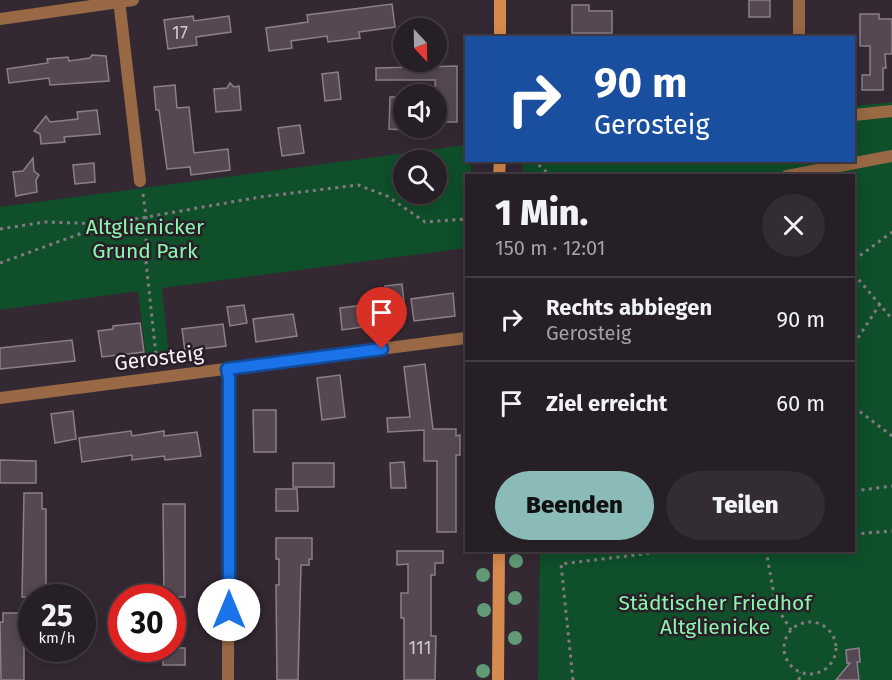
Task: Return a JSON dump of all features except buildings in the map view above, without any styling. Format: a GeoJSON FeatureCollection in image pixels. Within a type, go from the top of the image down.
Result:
{"type":"FeatureCollection","features":[{"type":"Feature","properties":{"kind":"main road"},"geometry":{"type":"LineString","coordinates":[[500,0],[500,36]]}},
{"type":"Feature","properties":{"kind":"main road"},"geometry":{"type":"LineString","coordinates":[[498,680],[499,552]]}},
{"type":"Feature","properties":{"kind":"street"},"geometry":{"type":"LineString","coordinates":[[0,19],[133,0]]}},
{"type":"Feature","properties":{"kind":"street"},"geometry":{"type":"LineString","coordinates":[[799,0],[799,36]]}},
{"type":"Feature","properties":{"kind":"street"},"geometry":{"type":"LineString","coordinates":[[120,1],[140,181]]}},
{"type":"Feature","properties":{"kind":"street"},"geometry":{"type":"LineString","coordinates":[[855,116],[892,111]]}},
{"type":"Feature","properties":{"kind":"street"},"geometry":{"type":"LineString","coordinates":[[798,174],[892,156]]}},
{"type":"Feature","properties":{"kind":"street","name":"Gerosteig"},"geometry":{"type":"LineString","coordinates":[[0,398],[465,338]]}},
{"type":"Feature","properties":{"kind":"street"},"geometry":{"type":"LineString","coordinates":[[227,369],[229,378],[228,680]]}},
{"type":"Feature","properties":{"kind":"path"},"geometry":{"type":"LineString","coordinates":[[535,162],[549,174]]}},
{"type":"Feature","properties":{"kind":"path"},"geometry":{"type":"LineString","coordinates":[[140,181],[146,216],[146,262],[158,367]]}},
{"type":"Feature","properties":{"kind":"path"},"geometry":{"type":"LineString","coordinates":[[0,263],[107,224],[260,197],[358,185],[387,196],[425,222],[465,219]]}},
{"type":"Feature","properties":{"kind":"path"},"geometry":{"type":"LineString","coordinates":[[0,229],[45,222],[107,224]]}},
{"type":"Feature","properties":{"kind":"path"},"geometry":{"type":"LineString","coordinates":[[855,259],[892,232]]}},
{"type":"Feature","properties":{"kind":"path"},"geometry":{"type":"LineString","coordinates":[[855,275],[892,319]]}},
{"type":"Feature","properties":{"kind":"path"},"geometry":{"type":"LineString","coordinates":[[855,342],[879,304]]}},
{"type":"Feature","properties":{"kind":"path"},"geometry":{"type":"LineString","coordinates":[[855,408],[892,436]]}},
{"type":"Feature","properties":{"kind":"path"},"geometry":{"type":"LineString","coordinates":[[855,491],[892,486]]}},
{"type":"Feature","properties":{"kind":"path"},"geometry":{"type":"LineString","coordinates":[[855,534],[892,531]]}},
{"type":"Feature","properties":{"kind":"path"},"geometry":{"type":"LineString","coordinates":[[573,680],[561,564],[660,552]]}},
{"type":"Feature","properties":{"kind":"path"},"geometry":{"type":"LineString","coordinates":[[766,552],[776,606],[791,630]]}},
{"type":"Feature","properties":{"kind":"path"},"geometry":{"type":"LineString","coordinates":[[807,622],[826,627],[833,635],[836,646],[835,656],[830,665],[821,672],[811,674],[800,672],[791,666],[784,647],[791,630],[807,622]]}},
{"type":"Feature","properties":{"kind":"path"},"geometry":{"type":"LineString","coordinates":[[799,680],[800,672]]}},
{"type":"Feature","properties":{"kind":"green space","name":"Städtischer Friedhof Altglienicke"},"geometry":{"type":"Polygon","coordinates":[[[892,102],[892,680],[538,680],[540,552],[855,552],[855,174],[523,174],[523,162],[855,162],[855,106],[892,102]]]}},
{"type":"Feature","properties":{"kind":"green space","name":"Altglienicker Grund Park"},"geometry":{"type":"Polygon","coordinates":[[[465,145],[465,162],[471,162],[471,174],[465,174],[465,248],[162,288],[169,357],[177,362],[140,367],[146,359],[138,291],[0,310],[0,207],[393,155],[393,204],[447,204],[447,150],[428,150],[465,145]]]}},
{"type":"Feature","properties":{"kind":"route"},"geometry":{"type":"LineString","coordinates":[[229,610],[229,378],[227,369],[382,349]]}}]}
